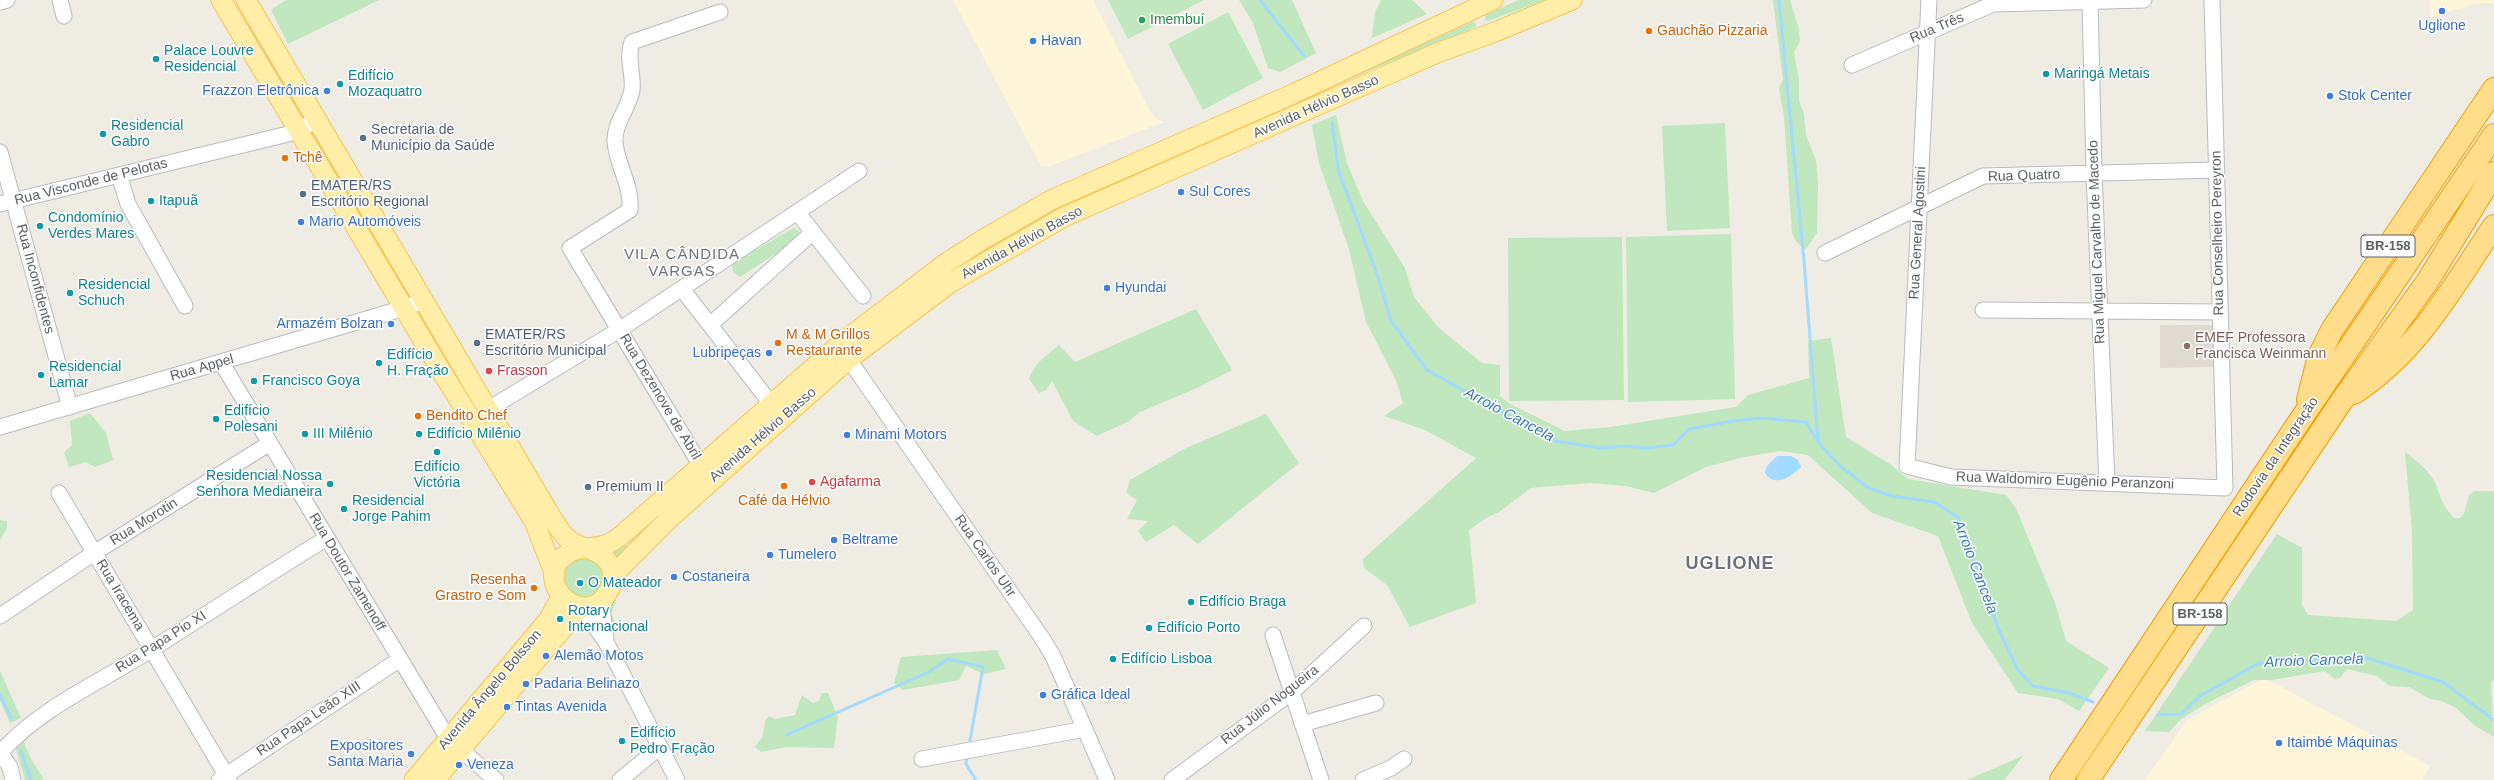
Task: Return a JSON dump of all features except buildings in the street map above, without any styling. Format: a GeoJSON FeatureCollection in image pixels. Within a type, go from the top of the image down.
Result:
{"type":"FeatureCollection","features":[{"type":"Feature","properties":{"kind":"highway","name":"BR-158"},"geometry":{"type":"LineString","coordinates":[[2305,413],[2319,356],[2332,330],[2494,89]]}},
{"type":"Feature","properties":{"kind":"highway","name":"Rodovia da Integração"},"geometry":{"type":"LineString","coordinates":[[2061,780],[2305,413],[2494,135]]}},
{"type":"Feature","properties":{"kind":"highway","name":"Rodovia da Integração"},"geometry":{"type":"LineString","coordinates":[[2088,780],[2341,402],[2427,282],[2494,173]]}},
{"type":"Feature","properties":{"kind":"highway","name":"BR-158"},"geometry":{"type":"LineString","coordinates":[[2341,402],[2388,369],[2417,339],[2494,226]]}},
{"type":"Feature","properties":{"kind":"main road"},"geometry":{"type":"LineString","coordinates":[[221,0],[404,308],[479,415],[560,531],[569,541],[588,548],[605,558],[613,575],[607,595],[598,603],[582,607],[570,604],[561,598],[556,588],[555,575],[534,521],[479,415],[422,301],[318,120],[246,0]]}},
{"type":"Feature","properties":{"kind":"main road","name":"Avenida Hélvio Basso"},"geometry":{"type":"LineString","coordinates":[[588,548],[611,543],[623,534],[772,405],[844,352],[950,283],[1064,217],[1437,53],[1495,32],[1572,0]]}},
{"type":"Feature","properties":{"kind":"main road"},"geometry":{"type":"LineString","coordinates":[[1488,2],[1480,21],[1488,29],[1495,32]]}},
{"type":"Feature","properties":{"kind":"main road","name":"Avenida Hélvio Basso"},"geometry":{"type":"LineString","coordinates":[[613,575],[644,542],[725,468],[844,352],[946,263],[1051,200],[1293,94],[1488,2]]}},
{"type":"Feature","properties":{"kind":"main road"},"geometry":{"type":"LineString","coordinates":[[555,575],[558,563],[566,554],[576,549],[588,548]]}},
{"type":"Feature","properties":{"kind":"main road","name":"Avenida Ângelo Bolsson"},"geometry":{"type":"LineString","coordinates":[[435,780],[455,745],[549,619],[561,598]]}},
{"type":"Feature","properties":{"kind":"main road","name":"Avenida Ângelo Bolsson"},"geometry":{"type":"LineString","coordinates":[[414,780],[455,745],[582,607]]}},
{"type":"Feature","properties":{"kind":"street"},"geometry":{"type":"LineString","coordinates":[[0,2],[7,0]]}},
{"type":"Feature","properties":{"kind":"street"},"geometry":{"type":"LineString","coordinates":[[60,0],[64,16]]}},
{"type":"Feature","properties":{"kind":"street","name":"Rua General Agostini"},"geometry":{"type":"LineString","coordinates":[[1907,466],[1929,0]]}},
{"type":"Feature","properties":{"kind":"street","name":"Rua Três"},"geometry":{"type":"LineString","coordinates":[[1852,65],[1993,4],[2144,0]]}},
{"type":"Feature","properties":{"kind":"street","name":"Rua Conselheiro Pereyron"},"geometry":{"type":"LineString","coordinates":[[2212,0],[2225,488]]}},
{"type":"Feature","properties":{"kind":"street","name":"Rua Miguel Carvalho de Macedo"},"geometry":{"type":"LineString","coordinates":[[2090,1],[2094,173],[2107,483]]}},
{"type":"Feature","properties":{"kind":"street","name":"Rua Dezenove de Abril"},"geometry":{"type":"LineString","coordinates":[[701,466],[570,248],[630,210],[631,196],[615,143],[616,130],[632,91],[629,51],[632,42],[720,12]]}},
{"type":"Feature","properties":{"kind":"street","name":"Rua Visconde de Pelotas"},"geometry":{"type":"LineString","coordinates":[[7,202],[288,134],[318,120]]}},
{"type":"Feature","properties":{"kind":"street","name":"Rua Inconfidentes"},"geometry":{"type":"LineString","coordinates":[[0,152],[7,202],[70,407]]}},
{"type":"Feature","properties":{"kind":"street","name":"Rua Quatro"},"geometry":{"type":"LineString","coordinates":[[1825,253],[1983,176],[2217,170]]}},
{"type":"Feature","properties":{"kind":"street"},"geometry":{"type":"LineString","coordinates":[[479,415],[619,330],[859,171]]}},
{"type":"Feature","properties":{"kind":"street"},"geometry":{"type":"LineString","coordinates":[[119,175],[128,204],[185,306]]}},
{"type":"Feature","properties":{"kind":"street"},"geometry":{"type":"LineString","coordinates":[[797,212],[863,296]]}},
{"type":"Feature","properties":{"kind":"street"},"geometry":{"type":"LineString","coordinates":[[710,325],[813,232]]}},
{"type":"Feature","properties":{"kind":"street"},"geometry":{"type":"LineString","coordinates":[[682,289],[772,405]]}},
{"type":"Feature","properties":{"kind":"street","name":"Rua Appel"},"geometry":{"type":"LineString","coordinates":[[0,427],[404,308],[422,301]]}},
{"type":"Feature","properties":{"kind":"street"},"geometry":{"type":"LineString","coordinates":[[1983,310],[2220,312]]}},
{"type":"Feature","properties":{"kind":"street","name":"Rua Carlos Uhr"},"geometry":{"type":"LineString","coordinates":[[844,352],[1042,638],[1053,656],[1107,780]]}},
{"type":"Feature","properties":{"kind":"street","name":"Rua Doutor Zamenoff"},"geometry":{"type":"LineString","coordinates":[[221,362],[400,659],[455,745],[496,780]]}},
{"type":"Feature","properties":{"kind":"street","name":"Rua Morotin"},"geometry":{"type":"LineString","coordinates":[[0,616],[94,553],[270,443]]}},
{"type":"Feature","properties":{"kind":"street","name":"Rua Waldomiro Eugênio Peranzoni"},"geometry":{"type":"LineString","coordinates":[[1907,466],[1951,477],[2225,488]]}},
{"type":"Feature","properties":{"kind":"street"},"geometry":{"type":"LineString","coordinates":[[2225,488],[2245,504]]}},
{"type":"Feature","properties":{"kind":"street","name":"Rua Iracema"},"geometry":{"type":"LineString","coordinates":[[60,493],[225,778]]}},
{"type":"Feature","properties":{"kind":"street","name":"Rua Papa Pio XI"},"geometry":{"type":"LineString","coordinates":[[0,753],[20,732],[66,700],[152,650],[327,538]]}},
{"type":"Feature","properties":{"kind":"street"},"geometry":{"type":"LineString","coordinates":[[606,642],[602,607],[607,595]]}},
{"type":"Feature","properties":{"kind":"street"},"geometry":{"type":"LineString","coordinates":[[582,607],[606,642],[677,780]]}},
{"type":"Feature","properties":{"kind":"street","name":"Rua Júlio Nogueira"},"geometry":{"type":"LineString","coordinates":[[1172,780],[1292,692],[1364,626]]}},
{"type":"Feature","properties":{"kind":"street"},"geometry":{"type":"LineString","coordinates":[[1273,635],[1321,780]]}},
{"type":"Feature","properties":{"kind":"street","name":"Rua Papa Leão XIII"},"geometry":{"type":"LineString","coordinates":[[225,778],[400,659]]}},
{"type":"Feature","properties":{"kind":"street"},"geometry":{"type":"LineString","coordinates":[[1302,724],[1376,703]]}},
{"type":"Feature","properties":{"kind":"street"},"geometry":{"type":"LineString","coordinates":[[922,759],[1085,729]]}},
{"type":"Feature","properties":{"kind":"street"},"geometry":{"type":"LineString","coordinates":[[620,780],[660,747]]}},
{"type":"Feature","properties":{"kind":"street"},"geometry":{"type":"LineString","coordinates":[[0,753],[10,767],[13,780]]}},
{"type":"Feature","properties":{"kind":"street"},"geometry":{"type":"LineString","coordinates":[[1363,780],[1391,768],[1404,759]]}},
{"type":"Feature","properties":{"kind":"shaded area"},"geometry":{"type":"Polygon","coordinates":[[[953,0],[1093,0],[1150,111],[1157,119],[1164,122],[1050,166],[1041,166],[953,0]]]}},
{"type":"Feature","properties":{"kind":"shaded area","name":"Uglione"},"geometry":{"type":"Polygon","coordinates":[[[2429,0],[2494,0],[2494,3],[2476,3],[2431,18],[2429,0]]]}},
{"type":"Feature","properties":{"kind":"shaded area","name":"EMEF Professora Francisca Weinmann"},"geometry":{"type":"Polygon","coordinates":[[[2160,325],[2215,325],[2215,367],[2160,368],[2160,325]]]}},
{"type":"Feature","properties":{"kind":"shaded area","name":"Itaimbé Máquinas"},"geometry":{"type":"Polygon","coordinates":[[[2264,678],[2430,766],[2422,780],[2145,780],[2187,720],[2264,678]]]}},
{"type":"Feature","properties":{"kind":"green space"},"geometry":{"type":"Polygon","coordinates":[[[286,0],[379,0],[288,44],[271,10],[286,0]]]}},
{"type":"Feature","properties":{"kind":"green space","name":"Imembuí"},"geometry":{"type":"Polygon","coordinates":[[[1108,0],[1204,0],[1128,39],[1108,0]]]}},
{"type":"Feature","properties":{"kind":"green space"},"geometry":{"type":"Polygon","coordinates":[[[1239,0],[1292,0],[1316,53],[1280,72],[1268,68],[1253,23],[1239,0]]]}},
{"type":"Feature","properties":{"kind":"green space"},"geometry":{"type":"Polygon","coordinates":[[[1381,0],[1412,0],[1427,14],[1372,38],[1375,12],[1381,0]]]}},
{"type":"Feature","properties":{"kind":"green space"},"geometry":{"type":"Polygon","coordinates":[[[1518,0],[1545,0],[1488,21],[1485,20],[1486,15],[1518,0]]]}},
{"type":"Feature","properties":{"kind":"green space"},"geometry":{"type":"Polygon","coordinates":[[[1773,0],[1790,0],[1799,30],[1800,42],[1794,52],[1799,80],[1799,101],[1804,114],[1806,135],[1816,161],[1818,182],[1817,233],[1805,250],[1795,240],[1792,233],[1784,116],[1779,88],[1783,80],[1773,0]]]}},
{"type":"Feature","properties":{"kind":"green space"},"geometry":{"type":"Polygon","coordinates":[[[1228,12],[1263,78],[1203,110],[1168,44],[1228,12]]]}},
{"type":"Feature","properties":{"kind":"green space"},"geometry":{"type":"Polygon","coordinates":[[[1474,21],[1477,26],[1462,33],[1232,129],[1109,186],[1049,217],[991,250],[934,286],[880,326],[878,324],[946,275],[1017,231],[1090,191],[1166,155],[1474,21]]]}},
{"type":"Feature","properties":{"kind":"green space"},"geometry":{"type":"Polygon","coordinates":[[[251,23],[305,117],[300,118],[245,27],[251,23]]]}},
{"type":"Feature","properties":{"kind":"green space"},"geometry":{"type":"Polygon","coordinates":[[[1336,115],[1347,163],[1363,201],[1405,268],[1414,297],[1438,327],[1482,363],[1500,365],[1500,396],[1510,404],[1565,431],[1610,427],[1736,407],[1748,395],[1809,378],[1808,341],[1831,338],[1846,437],[1890,464],[1908,479],[2006,495],[2016,508],[2055,603],[2066,641],[2109,668],[2079,711],[2058,699],[2018,693],[1972,623],[1938,536],[1872,513],[1808,455],[1781,451],[1744,457],[1706,467],[1654,493],[1626,486],[1590,483],[1531,488],[1499,512],[1486,518],[1469,530],[1476,603],[1410,627],[1387,585],[1364,568],[1363,559],[1476,458],[1425,430],[1384,416],[1403,403],[1396,380],[1366,322],[1349,249],[1319,163],[1312,125],[1336,115]]]}},
{"type":"Feature","properties":{"kind":"green space"},"geometry":{"type":"Polygon","coordinates":[[[1725,123],[1730,228],[1667,231],[1662,126],[1725,123]]]}},
{"type":"Feature","properties":{"kind":"green space"},"geometry":{"type":"Polygon","coordinates":[[[311,128],[410,294],[403,298],[309,133],[311,128]]]}},
{"type":"Feature","properties":{"kind":"green space"},"geometry":{"type":"Polygon","coordinates":[[[793,228],[799,231],[800,238],[740,277],[733,272],[732,264],[793,228]]]}},
{"type":"Feature","properties":{"kind":"green space"},"geometry":{"type":"Polygon","coordinates":[[[1731,234],[1735,399],[1628,402],[1626,237],[1731,234]]]}},
{"type":"Feature","properties":{"kind":"green space"},"geometry":{"type":"Polygon","coordinates":[[[1622,237],[1624,400],[1509,401],[1508,238],[1622,237]]]}},
{"type":"Feature","properties":{"kind":"green space"},"geometry":{"type":"Polygon","coordinates":[[[1196,309],[1232,370],[1197,388],[1140,412],[1129,421],[1097,436],[1073,421],[1052,381],[1046,390],[1039,393],[1029,379],[1034,368],[1045,356],[1059,345],[1075,362],[1196,309]]]}},
{"type":"Feature","properties":{"kind":"green space"},"geometry":{"type":"Polygon","coordinates":[[[418,314],[421,314],[451,361],[445,365],[418,314]]]}},
{"type":"Feature","properties":{"kind":"green space"},"geometry":{"type":"Polygon","coordinates":[[[90,413],[106,433],[113,460],[95,467],[86,462],[69,467],[64,452],[72,445],[70,421],[90,413]]]}},
{"type":"Feature","properties":{"kind":"green space"},"geometry":{"type":"Polygon","coordinates":[[[1266,414],[1299,463],[1198,544],[1174,525],[1146,542],[1138,531],[1148,521],[1127,519],[1137,500],[1126,493],[1130,480],[1186,448],[1266,414]]]}},
{"type":"Feature","properties":{"kind":"green space"},"geometry":{"type":"Polygon","coordinates":[[[2405,452],[2430,474],[2444,504],[2454,518],[2460,518],[2464,514],[2469,495],[2474,491],[2494,491],[2494,681],[2491,682],[2494,737],[2474,725],[2456,708],[2442,701],[2430,699],[2409,687],[2390,686],[2377,676],[2347,669],[2340,678],[2335,679],[2325,671],[2272,680],[2254,680],[2207,703],[2181,719],[2169,732],[2145,731],[2277,534],[2302,548],[2302,605],[2308,615],[2396,621],[2413,610],[2412,532],[2405,452]]]}},
{"type":"Feature","properties":{"kind":"green space"},"geometry":{"type":"Polygon","coordinates":[[[0,520],[7,521],[7,528],[0,540],[0,520]]]}},
{"type":"Feature","properties":{"kind":"green space"},"geometry":{"type":"Polygon","coordinates":[[[624,542],[628,547],[613,562],[605,553],[624,542]]]}},
{"type":"Feature","properties":{"kind":"green space"},"geometry":{"type":"Polygon","coordinates":[[[587,558],[594,561],[600,567],[603,578],[602,586],[594,595],[587,598],[579,598],[572,595],[564,586],[563,574],[566,567],[575,559],[587,558]]]}},
{"type":"Feature","properties":{"kind":"green space"},"geometry":{"type":"Polygon","coordinates":[[[614,601],[616,602],[611,614],[617,627],[615,631],[606,616],[607,609],[614,601]]]}},
{"type":"Feature","properties":{"kind":"green space"},"geometry":{"type":"Polygon","coordinates":[[[997,650],[1006,669],[984,674],[966,666],[959,680],[903,690],[894,683],[901,657],[997,650]]]}},
{"type":"Feature","properties":{"kind":"green space"},"geometry":{"type":"Polygon","coordinates":[[[0,671],[21,718],[10,723],[0,701],[0,671]]]}},
{"type":"Feature","properties":{"kind":"green space"},"geometry":{"type":"Polygon","coordinates":[[[822,693],[828,693],[838,717],[834,748],[787,747],[761,752],[755,747],[763,736],[765,721],[769,716],[775,719],[795,715],[802,695],[813,703],[819,701],[822,693]]]}},
{"type":"Feature","properties":{"kind":"green space"},"geometry":{"type":"Polygon","coordinates":[[[24,740],[29,755],[44,780],[25,780],[15,746],[24,740]]]}},
{"type":"Feature","properties":{"kind":"green space"},"geometry":{"type":"Polygon","coordinates":[[[2023,756],[2004,780],[1967,780],[2023,756]]]}},
{"type":"Feature","properties":{"kind":"water"},"geometry":{"type":"Polygon","coordinates":[[[1777,456],[1791,456],[1798,460],[1801,467],[1788,477],[1773,480],[1765,473],[1767,466],[1777,456]]]}},
{"type":"Feature","properties":{"kind":"waterway","name":"Arroio Cancela"},"geometry":{"type":"LineString","coordinates":[[1260,0],[1304,56]]}},
{"type":"Feature","properties":{"kind":"waterway"},"geometry":{"type":"LineString","coordinates":[[1779,0],[1804,261],[1818,440]]}},
{"type":"Feature","properties":{"kind":"waterway","name":"Arroio Cancela"},"geometry":{"type":"LineString","coordinates":[[1332,122],[1339,172],[1377,274],[1391,321],[1427,370],[1555,441],[1602,448],[1626,446],[1647,448],[1673,445],[1689,429],[1733,421],[1762,418],[1806,422],[1818,442],[1839,465],[1867,487],[1891,496],[1934,502],[1958,517],[1998,628],[2018,670],[2033,686],[2069,693],[2093,702]]}},
{"type":"Feature","properties":{"kind":"waterway","name":"Arroio Cancela"},"geometry":{"type":"LineString","coordinates":[[2158,715],[2181,714],[2200,696],[2259,663],[2367,658],[2443,682],[2494,720]]}},
{"type":"Feature","properties":{"kind":"waterway"},"geometry":{"type":"LineString","coordinates":[[786,735],[929,672],[948,659],[983,667],[969,746]]}},
{"type":"Feature","properties":{"kind":"waterway"},"geometry":{"type":"LineString","coordinates":[[0,695],[11,718]]}},
{"type":"Feature","properties":{"kind":"waterway"},"geometry":{"type":"LineString","coordinates":[[21,751],[31,780]]}},
{"type":"Feature","properties":{"kind":"waterway"},"geometry":{"type":"LineString","coordinates":[[967,755],[966,764],[976,780]]}},
{"type":"Feature","properties":{"kind":"place","name":"Uglione"},"geometry":{"type":"Point","coordinates":[2442,11]}},
{"type":"Feature","properties":{"kind":"place","name":"Imembuí"},"geometry":{"type":"Point","coordinates":[1142,20]}},
{"type":"Feature","properties":{"kind":"place","name":"Gauchão Pizzaria"},"geometry":{"type":"Point","coordinates":[1649,31]}},
{"type":"Feature","properties":{"kind":"place","name":"Havan"},"geometry":{"type":"Point","coordinates":[1033,41]}},
{"type":"Feature","properties":{"kind":"place","name":"Palace Louvre Residencial"},"geometry":{"type":"Point","coordinates":[156,59]}},
{"type":"Feature","properties":{"kind":"place","name":"Maringá Metais"},"geometry":{"type":"Point","coordinates":[2046,74]}},
{"type":"Feature","properties":{"kind":"place","name":"Edifício Mozaquatro"},"geometry":{"type":"Point","coordinates":[340,84]}},
{"type":"Feature","properties":{"kind":"place","name":"Frazzon Eletrônica"},"geometry":{"type":"Point","coordinates":[327,91]}},
{"type":"Feature","properties":{"kind":"place","name":"Stok Center"},"geometry":{"type":"Point","coordinates":[2330,96]}},
{"type":"Feature","properties":{"kind":"place","name":"Residencial Gabro"},"geometry":{"type":"Point","coordinates":[103,134]}},
{"type":"Feature","properties":{"kind":"place","name":"Secretaria de Município da Saúde"},"geometry":{"type":"Point","coordinates":[363,138]}},
{"type":"Feature","properties":{"kind":"place","name":"Tchê"},"geometry":{"type":"Point","coordinates":[285,158]}},
{"type":"Feature","properties":{"kind":"place","name":"Sul Cores"},"geometry":{"type":"Point","coordinates":[1181,192]}},
{"type":"Feature","properties":{"kind":"place","name":"EMATER/RS Escritório Regional"},"geometry":{"type":"Point","coordinates":[303,194]}},
{"type":"Feature","properties":{"kind":"place","name":"Itapuã"},"geometry":{"type":"Point","coordinates":[151,201]}},
{"type":"Feature","properties":{"kind":"place","name":"Mario Automóveis"},"geometry":{"type":"Point","coordinates":[301,222]}},
{"type":"Feature","properties":{"kind":"place","name":"Condomínio Verdes Mares"},"geometry":{"type":"Point","coordinates":[40,226]}},
{"type":"Feature","properties":{"kind":"place","name":"Hyundai"},"geometry":{"type":"Point","coordinates":[1107,288]}},
{"type":"Feature","properties":{"kind":"place","name":"Residencial Schuch"},"geometry":{"type":"Point","coordinates":[70,293]}},
{"type":"Feature","properties":{"kind":"place","name":"Armazém Bolzan"},"geometry":{"type":"Point","coordinates":[391,324]}},
{"type":"Feature","properties":{"kind":"place","name":"EMATER/RS Escritório Municipal"},"geometry":{"type":"Point","coordinates":[477,343]}},
{"type":"Feature","properties":{"kind":"place","name":"M & M Grillos Restaurante"},"geometry":{"type":"Point","coordinates":[778,343]}},
{"type":"Feature","properties":{"kind":"place","name":"EMEF Professora Francisca Weinmann"},"geometry":{"type":"Point","coordinates":[2187,346]}},
{"type":"Feature","properties":{"kind":"place","name":"Lubripeças"},"geometry":{"type":"Point","coordinates":[769,353]}},
{"type":"Feature","properties":{"kind":"place","name":"Edifício H. Fração"},"geometry":{"type":"Point","coordinates":[379,363]}},
{"type":"Feature","properties":{"kind":"place","name":"Frasson"},"geometry":{"type":"Point","coordinates":[489,371]}},
{"type":"Feature","properties":{"kind":"place","name":"Residencial Lamar"},"geometry":{"type":"Point","coordinates":[41,375]}},
{"type":"Feature","properties":{"kind":"place","name":"Francisco Goya"},"geometry":{"type":"Point","coordinates":[254,381]}},
{"type":"Feature","properties":{"kind":"place","name":"Bendito Chef"},"geometry":{"type":"Point","coordinates":[418,416]}},
{"type":"Feature","properties":{"kind":"place","name":"Edifício Polesani"},"geometry":{"type":"Point","coordinates":[216,419]}},
{"type":"Feature","properties":{"kind":"place","name":"III Milênio"},"geometry":{"type":"Point","coordinates":[305,434]}},
{"type":"Feature","properties":{"kind":"place","name":"Edifício Milênio"},"geometry":{"type":"Point","coordinates":[419,434]}},
{"type":"Feature","properties":{"kind":"place","name":"Minami Motors"},"geometry":{"type":"Point","coordinates":[847,435]}},
{"type":"Feature","properties":{"kind":"place","name":"Edifício Victória"},"geometry":{"type":"Point","coordinates":[437,452]}},
{"type":"Feature","properties":{"kind":"place","name":"Agafarma"},"geometry":{"type":"Point","coordinates":[812,482]}},
{"type":"Feature","properties":{"kind":"place","name":"Residencial Nossa Senhora Medianeira"},"geometry":{"type":"Point","coordinates":[330,484]}},
{"type":"Feature","properties":{"kind":"place","name":"Café da Hélvio"},"geometry":{"type":"Point","coordinates":[784,486]}},
{"type":"Feature","properties":{"kind":"place","name":"Premium II"},"geometry":{"type":"Point","coordinates":[588,487]}},
{"type":"Feature","properties":{"kind":"place","name":"Residencial Jorge Pahim"},"geometry":{"type":"Point","coordinates":[344,509]}},
{"type":"Feature","properties":{"kind":"place","name":"Beltrame"},"geometry":{"type":"Point","coordinates":[834,540]}},
{"type":"Feature","properties":{"kind":"place","name":"Tumelero"},"geometry":{"type":"Point","coordinates":[770,555]}},
{"type":"Feature","properties":{"kind":"place","name":"Costaneira"},"geometry":{"type":"Point","coordinates":[674,577]}},
{"type":"Feature","properties":{"kind":"place","name":"O Mateador"},"geometry":{"type":"Point","coordinates":[580,583]}},
{"type":"Feature","properties":{"kind":"place","name":"Resenha Grastro e Som"},"geometry":{"type":"Point","coordinates":[534,588]}},
{"type":"Feature","properties":{"kind":"place","name":"Edifício Braga"},"geometry":{"type":"Point","coordinates":[1191,602]}},
{"type":"Feature","properties":{"kind":"place","name":"Rotary Internacional"},"geometry":{"type":"Point","coordinates":[560,619]}},
{"type":"Feature","properties":{"kind":"place","name":"Edifício Porto"},"geometry":{"type":"Point","coordinates":[1149,628]}},
{"type":"Feature","properties":{"kind":"place","name":"Alemão Motos"},"geometry":{"type":"Point","coordinates":[546,656]}},
{"type":"Feature","properties":{"kind":"place","name":"Edifício Lisboa"},"geometry":{"type":"Point","coordinates":[1113,659]}},
{"type":"Feature","properties":{"kind":"place","name":"Padaria Belinazo"},"geometry":{"type":"Point","coordinates":[526,684]}},
{"type":"Feature","properties":{"kind":"place","name":"Gráfica Ideal"},"geometry":{"type":"Point","coordinates":[1043,695]}},
{"type":"Feature","properties":{"kind":"place","name":"Tintas Avenida"},"geometry":{"type":"Point","coordinates":[507,707]}},
{"type":"Feature","properties":{"kind":"place","name":"Edifício Pedro Fração"},"geometry":{"type":"Point","coordinates":[622,741]}},
{"type":"Feature","properties":{"kind":"place","name":"Itaimbé Máquinas"},"geometry":{"type":"Point","coordinates":[2279,743]}},
{"type":"Feature","properties":{"kind":"place","name":"Expositores Santa Maria"},"geometry":{"type":"Point","coordinates":[411,754]}},
{"type":"Feature","properties":{"kind":"place","name":"Veneza"},"geometry":{"type":"Point","coordinates":[459,765]}},
{"type":"Feature","properties":{"kind":"district","name":"VILA CÂNDIDA VARGAS"},"geometry":{"type":"Point","coordinates":[682,264]}},
{"type":"Feature","properties":{"kind":"district","name":"UGLIONE"},"geometry":{"type":"Point","coordinates":[1730,564]}}]}
